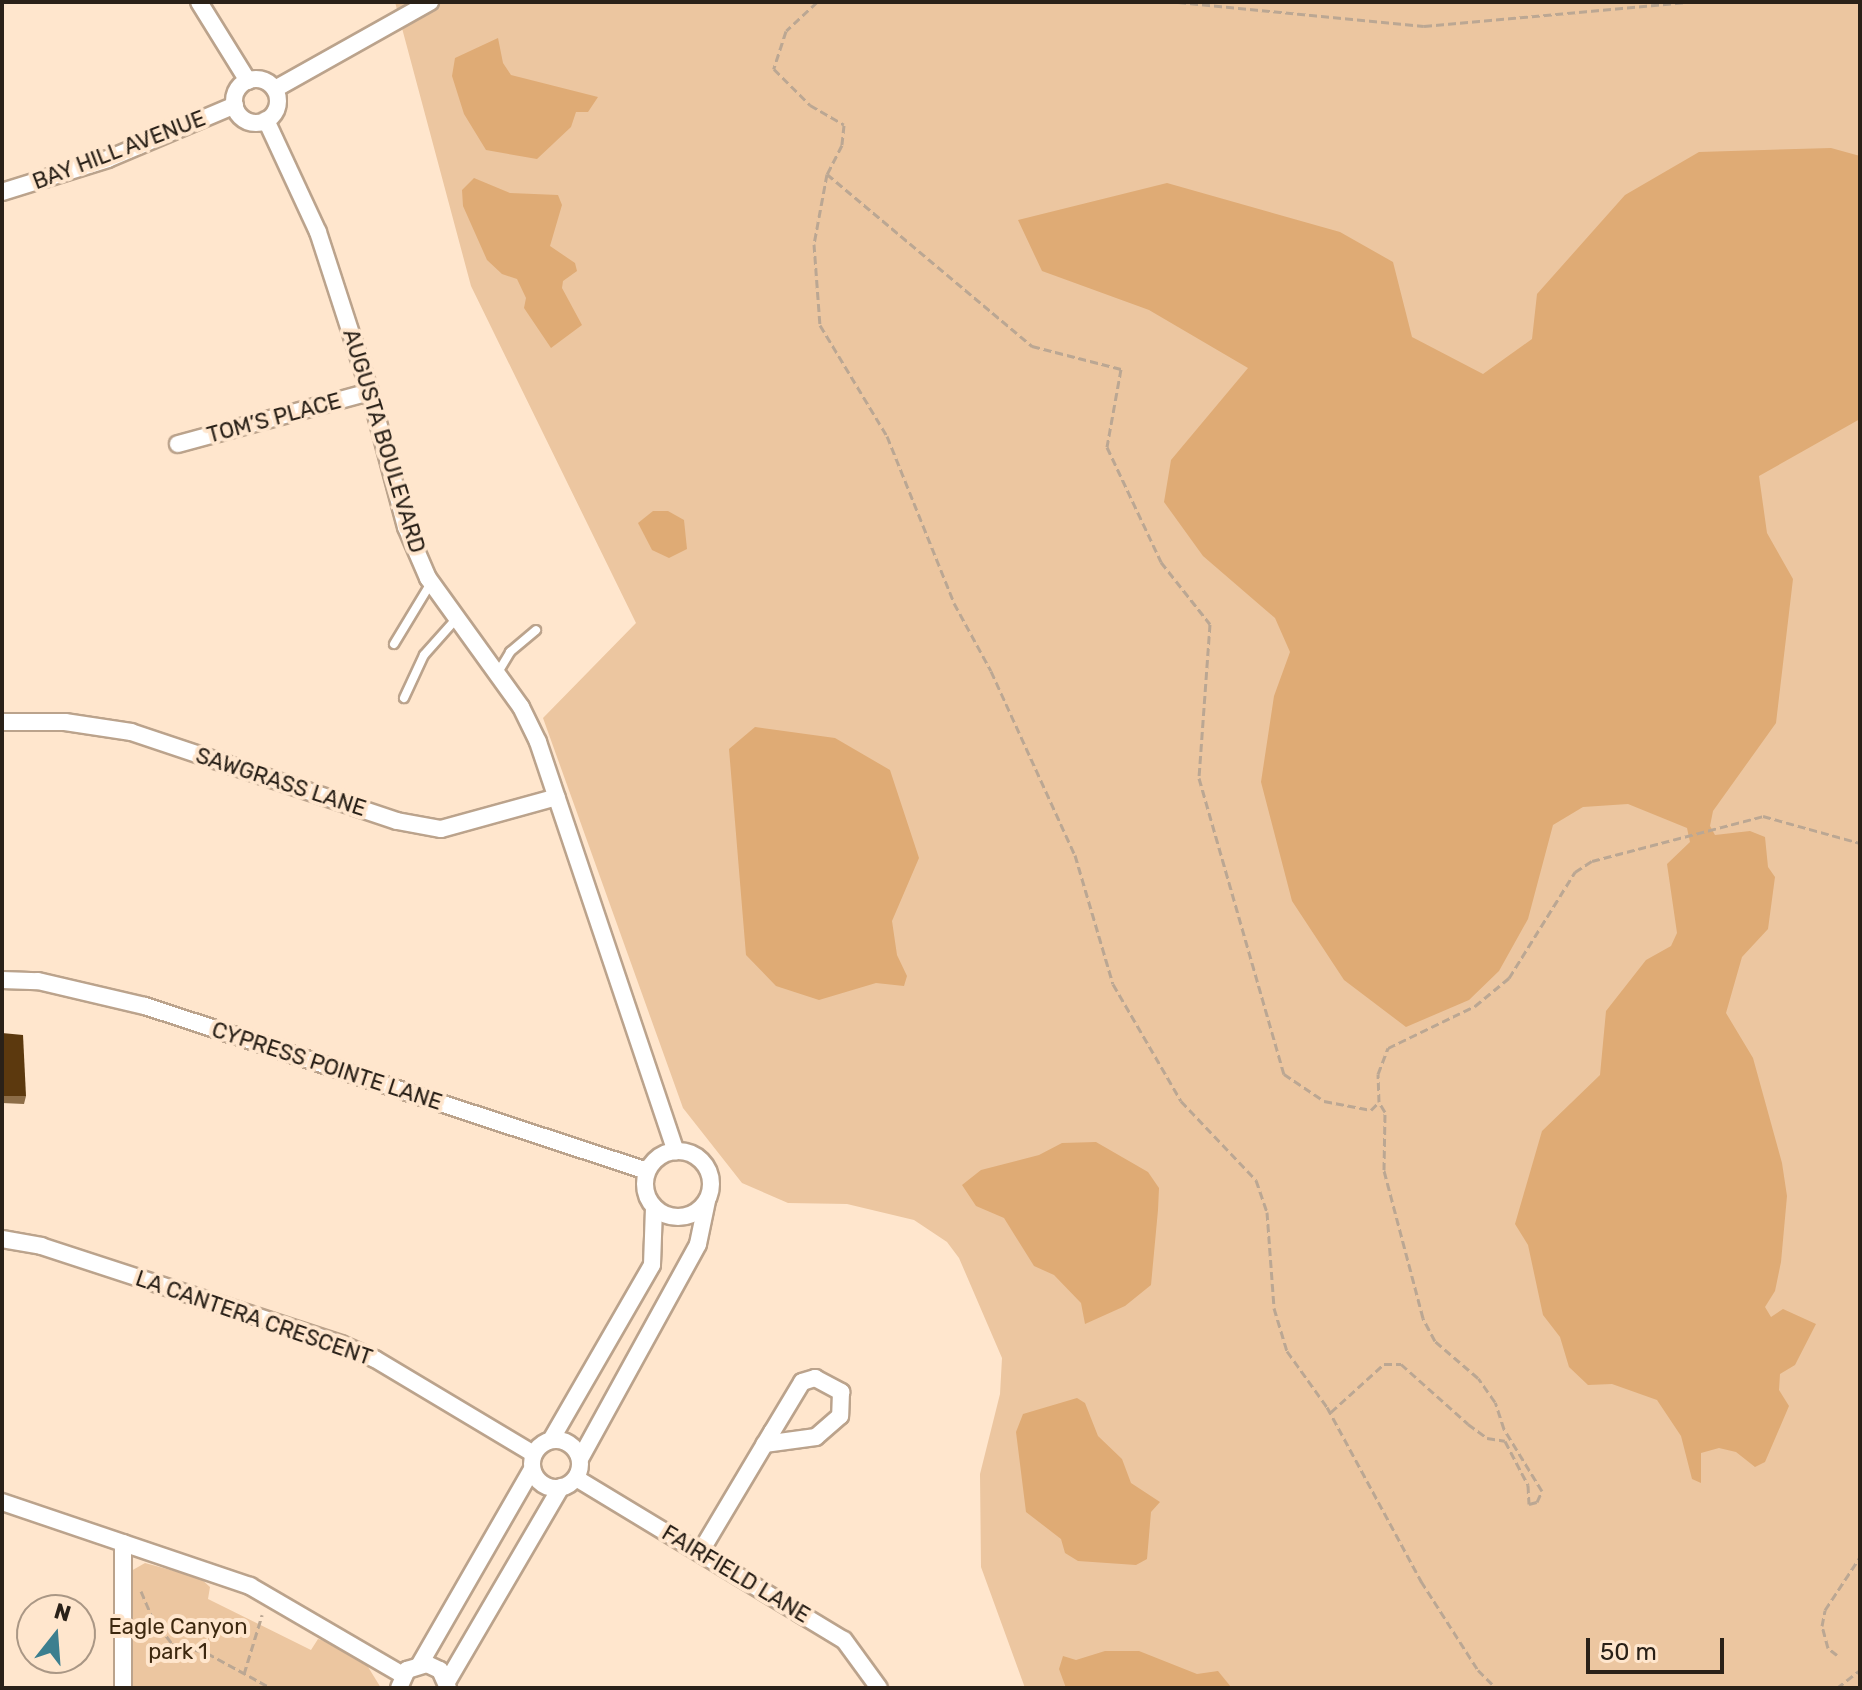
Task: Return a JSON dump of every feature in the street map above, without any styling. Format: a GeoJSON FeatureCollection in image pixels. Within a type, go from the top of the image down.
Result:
{"type":"FeatureCollection","features":[{"type":"Feature","properties":{"kind":"street"},"geometry":{"type":"LineString","coordinates":[[199,2],[248,81]]}},
{"type":"Feature","properties":{"kind":"street"},"geometry":{"type":"LineString","coordinates":[[275,89],[424,6]]}},
{"type":"Feature","properties":{"kind":"street"},"geometry":{"type":"LineString","coordinates":[[263,80],[275,89],[277,107],[266,120],[246,120],[235,105],[236,93],[248,81],[263,80]]}},
{"type":"Feature","properties":{"kind":"street","name":"BAY HILL AVENUE"},"geometry":{"type":"LineString","coordinates":[[2,192],[108,159],[235,105]]}},
{"type":"Feature","properties":{"kind":"street","name":"AUGUSTA BOULEVARD"},"geometry":{"type":"LineString","coordinates":[[266,120],[318,232],[370,392],[406,527],[431,583],[521,707],[557,797],[676,1151]]}},
{"type":"Feature","properties":{"kind":"street","name":"TOM’S PLACE"},"geometry":{"type":"LineString","coordinates":[[178,444],[370,392]]}},
{"type":"Feature","properties":{"kind":"street","name":"SAWGRASS LANE"},"geometry":{"type":"LineString","coordinates":[[2,722],[65,722],[131,732],[397,821],[441,829],[557,797]]}},
{"type":"Feature","properties":{"kind":"street","name":"CYPRESS POINTE LANE"},"geometry":{"type":"LineString","coordinates":[[2,980],[49,983],[145,1006],[647,1171]]}},
{"type":"Feature","properties":{"kind":"street"},"geometry":{"type":"LineString","coordinates":[[420,1664],[434,1666],[447,1685],[569,1482],[698,1244],[707,1201],[711,1181],[704,1163],[676,1151],[658,1157],[647,1171],[645,1191],[654,1207],[664,1214],[688,1216],[707,1201]]}},
{"type":"Feature","properties":{"kind":"street"},"geometry":{"type":"LineString","coordinates":[[2,1502],[272,1597],[401,1681],[420,1664],[533,1461],[551,1440],[652,1265],[654,1207]]}},
{"type":"Feature","properties":{"kind":"street","name":"LA CANTERA CRESCENT"},"geometry":{"type":"LineString","coordinates":[[2,1239],[41,1246],[341,1344],[375,1359],[533,1461]]}},
{"type":"Feature","properties":{"kind":"street"},"geometry":{"type":"LineString","coordinates":[[701,1551],[764,1444],[802,1382],[815,1378],[841,1392],[840,1416],[816,1437],[764,1444]]}},
{"type":"Feature","properties":{"kind":"street"},"geometry":{"type":"LineString","coordinates":[[551,1440],[566,1442],[580,1459]]}},
{"type":"Feature","properties":{"kind":"street"},"geometry":{"type":"LineString","coordinates":[[533,1461],[540,1482],[569,1482]]}},
{"type":"Feature","properties":{"kind":"street","name":"FAIRFIELD LANE"},"geometry":{"type":"LineString","coordinates":[[569,1482],[701,1551],[844,1640],[879,1688]]}},
{"type":"Feature","properties":{"kind":"street"},"geometry":{"type":"LineString","coordinates":[[123,1543],[123,1688]]}},
{"type":"Feature","properties":{"kind":"lane"},"geometry":{"type":"LineString","coordinates":[[394,644],[431,583]]}},
{"type":"Feature","properties":{"kind":"lane"},"geometry":{"type":"LineString","coordinates":[[404,698],[424,655],[457,618]]}},
{"type":"Feature","properties":{"kind":"lane"},"geometry":{"type":"LineString","coordinates":[[497,674],[510,652],[536,630]]}},
{"type":"Feature","properties":{"kind":"path"},"geometry":{"type":"LineString","coordinates":[[817,2],[786,31],[774,69],[810,105],[844,125],[842,145],[827,174],[814,244],[820,325],[887,436],[954,603],[991,671],[1075,855],[1113,984],[1181,1101],[1256,1180],[1267,1212],[1274,1308],[1287,1351],[1330,1413],[1387,1524],[1478,1670],[1496,1688]]}},
{"type":"Feature","properties":{"kind":"path"},"geometry":{"type":"LineString","coordinates":[[1178,2],[1424,26],[1690,2]]}},
{"type":"Feature","properties":{"kind":"path"},"geometry":{"type":"LineString","coordinates":[[827,174],[1032,346],[1121,369],[1107,447],[1161,562],[1210,624],[1199,778],[1284,1074],[1324,1101],[1362,1112],[1379,1102]]}},
{"type":"Feature","properties":{"kind":"path"},"geometry":{"type":"LineString","coordinates":[[1330,1413],[1384,1364],[1401,1364],[1468,1424],[1487,1438],[1505,1441],[1528,1485],[1529,1504],[1537,1502],[1542,1491],[1504,1429],[1495,1402],[1478,1378],[1435,1341],[1423,1318],[1384,1170],[1385,1112],[1379,1102],[1378,1074],[1388,1048],[1475,1006],[1509,978],[1575,872],[1629,849],[1682,841],[1718,826],[1763,816],[1860,843]]}},
{"type":"Feature","properties":{"kind":"path"},"geometry":{"type":"LineString","coordinates":[[1837,1655],[1828,1648],[1822,1626],[1825,1610],[1860,1557]]}},
{"type":"Feature","properties":{"kind":"path"},"geometry":{"type":"LineString","coordinates":[[123,1582],[145,1594],[152,1617],[172,1644],[207,1653],[271,1688]]}},
{"type":"Feature","properties":{"kind":"path"},"geometry":{"type":"LineString","coordinates":[[244,1674],[255,1647],[256,1628],[272,1597]]}},
{"type":"Feature","properties":{"kind":"path"},"geometry":{"type":"LineString","coordinates":[[1837,1688],[1860,1670]]}},
{"type":"Feature","properties":{"kind":"green space"},"geometry":{"type":"Polygon","coordinates":[[[395,2],[1860,2],[1860,1688],[1025,1688],[981,1567],[980,1474],[1000,1394],[1002,1358],[959,1258],[947,1242],[914,1220],[847,1204],[788,1203],[742,1183],[683,1108],[543,718],[636,623],[471,286],[395,2]]]}},
{"type":"Feature","properties":{"kind":"green space","name":"Eagle Canyon park 1"},"geometry":{"type":"Polygon","coordinates":[[[145,1563],[200,1578],[210,1587],[208,1599],[311,1650],[318,1639],[328,1642],[365,1662],[381,1688],[130,1688],[131,1571],[145,1563]]]}},
{"type":"Feature","properties":{"kind":"shaded area"},"geometry":{"type":"Polygon","coordinates":[[[498,38],[503,63],[511,75],[598,97],[588,112],[576,112],[571,127],[537,159],[486,150],[464,114],[452,76],[455,58],[498,38]]]}},
{"type":"Feature","properties":{"kind":"shaded area"},"geometry":{"type":"Polygon","coordinates":[[[1831,148],[1860,156],[1860,419],[1759,476],[1767,533],[1793,579],[1776,723],[1713,811],[1710,826],[1715,835],[1750,831],[1765,837],[1768,867],[1775,877],[1768,929],[1742,957],[1726,1013],[1753,1058],[1782,1163],[1787,1196],[1781,1262],[1775,1291],[1765,1307],[1771,1317],[1783,1309],[1816,1324],[1795,1365],[1780,1374],[1779,1390],[1789,1406],[1765,1462],[1755,1467],[1736,1452],[1719,1448],[1701,1453],[1701,1483],[1692,1479],[1681,1436],[1657,1400],[1612,1384],[1588,1385],[1569,1367],[1560,1337],[1543,1315],[1528,1245],[1515,1224],[1542,1131],[1600,1075],[1606,1011],[1646,960],[1671,946],[1677,933],[1667,864],[1690,842],[1687,828],[1628,804],[1583,807],[1553,825],[1528,919],[1499,971],[1469,1000],[1406,1027],[1344,980],[1292,901],[1261,782],[1274,696],[1290,652],[1275,618],[1203,556],[1164,502],[1171,460],[1248,368],[1149,310],[1042,271],[1018,220],[1167,183],[1340,232],[1393,262],[1412,337],[1483,374],[1532,339],[1537,294],[1625,195],[1699,152],[1831,148]]]}},
{"type":"Feature","properties":{"kind":"shaded area"},"geometry":{"type":"Polygon","coordinates":[[[474,178],[510,193],[558,195],[562,205],[550,246],[575,263],[577,271],[563,281],[562,288],[582,325],[551,348],[524,308],[526,298],[517,279],[502,274],[487,260],[463,206],[462,190],[474,178]]]}},
{"type":"Feature","properties":{"kind":"shaded area"},"geometry":{"type":"Polygon","coordinates":[[[653,511],[668,511],[684,520],[687,549],[669,558],[652,550],[638,523],[653,511]]]}},
{"type":"Feature","properties":{"kind":"shaded area"},"geometry":{"type":"Polygon","coordinates":[[[755,727],[835,738],[890,770],[919,858],[892,921],[897,955],[907,976],[904,986],[876,983],[819,1000],[776,986],[746,955],[729,749],[755,727]]]}},
{"type":"Feature","properties":{"kind":"shaded area"},"geometry":{"type":"Polygon","coordinates":[[[1096,1142],[1148,1172],[1159,1188],[1158,1210],[1151,1285],[1125,1306],[1085,1324],[1081,1303],[1054,1275],[1034,1266],[1004,1218],[976,1206],[962,1185],[981,1170],[1039,1155],[1062,1143],[1096,1142]]]}},
{"type":"Feature","properties":{"kind":"shaded area"},"geometry":{"type":"Polygon","coordinates":[[[1077,1398],[1085,1403],[1098,1436],[1122,1459],[1131,1483],[1160,1502],[1151,1512],[1147,1559],[1136,1565],[1078,1561],[1065,1553],[1061,1539],[1026,1512],[1016,1432],[1023,1414],[1077,1398]]]}},
{"type":"Feature","properties":{"kind":"shaded area"},"geometry":{"type":"Polygon","coordinates":[[[1105,1651],[1139,1651],[1197,1674],[1218,1671],[1231,1687],[1066,1688],[1059,1669],[1063,1656],[1076,1660],[1105,1651]]]}},
{"type":"Feature","properties":{"kind":"building"},"geometry":{"type":"Polygon","coordinates":[[[2,1033],[23,1035],[26,1096],[2,1096],[2,1033]]]}}]}
